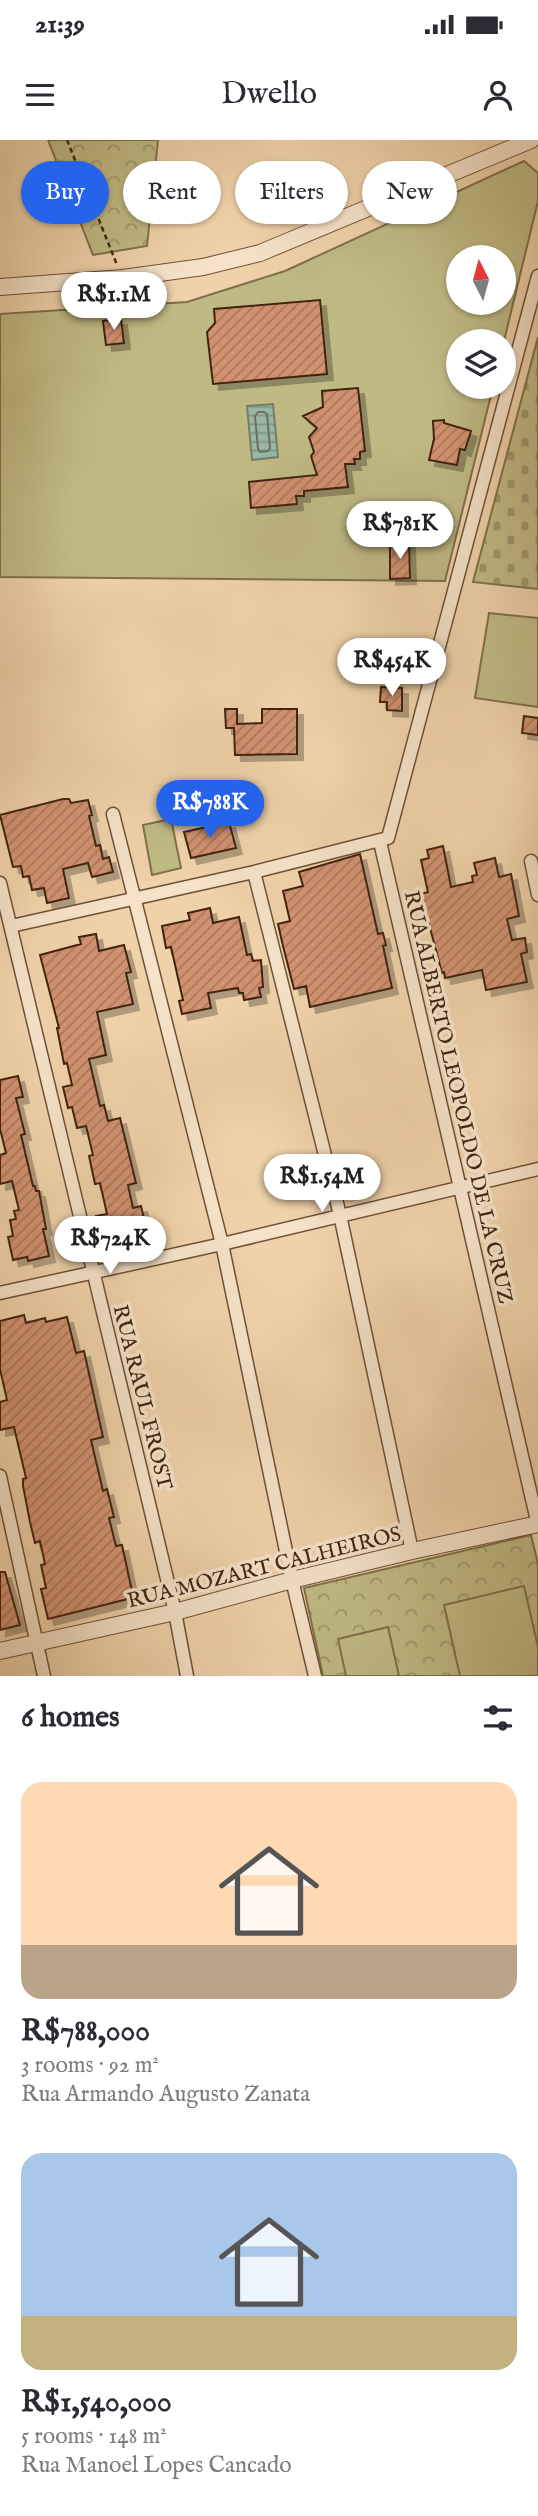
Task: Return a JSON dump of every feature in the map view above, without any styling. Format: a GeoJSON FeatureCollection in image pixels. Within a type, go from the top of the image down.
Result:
{"type":"FeatureCollection","features":[{"type":"Feature","properties":{"kind":"street"},"geometry":{"type":"LineString","coordinates":[[0,287],[122,278],[203,267],[260,253],[532,140],[538,144]]}},
{"type":"Feature","properties":{"kind":"street"},"geometry":{"type":"LineString","coordinates":[[12,926],[254,872],[388,838],[538,276]]}},
{"type":"Feature","properties":{"kind":"street"},"geometry":{"type":"LineString","coordinates":[[113,814],[222,1244],[292,1580],[315,1676]]}},
{"type":"Feature","properties":{"kind":"street","name":"RUA ALBERTO LEOPOLDO DE LA CRUZ"},"geometry":{"type":"LineString","coordinates":[[380,842],[538,1525]]}},
{"type":"Feature","properties":{"kind":"street"},"geometry":{"type":"LineString","coordinates":[[531,862],[538,895]]}},
{"type":"Feature","properties":{"kind":"street"},"geometry":{"type":"LineString","coordinates":[[254,872],[340,1215],[412,1551]]}},
{"type":"Feature","properties":{"kind":"street","name":"RUA RAUL FROST"},"geometry":{"type":"LineString","coordinates":[[0,883],[176,1612],[187,1676]]}},
{"type":"Feature","properties":{"kind":"street"},"geometry":{"type":"LineString","coordinates":[[0,1293],[222,1244],[538,1169]]}},
{"type":"Feature","properties":{"kind":"street"},"geometry":{"type":"LineString","coordinates":[[0,1476],[44,1676]]}},
{"type":"Feature","properties":{"kind":"street","name":"RUA MOZART CALHEIROS"},"geometry":{"type":"LineString","coordinates":[[0,1651],[176,1612],[412,1551],[538,1525]]}},
{"type":"Feature","properties":{"kind":"path"},"geometry":{"type":"LineString","coordinates":[[67,140],[118,266],[109,267]]}},
{"type":"Feature","properties":{"kind":"green space"},"geometry":{"type":"Polygon","coordinates":[[[48,140],[158,140],[156,161],[123,161],[123,224],[149,224],[147,246],[93,255],[81,224],[109,224],[109,161],[56,161],[48,140]]]}},
{"type":"Feature","properties":{"kind":"green space"},"geometry":{"type":"Polygon","coordinates":[[[524,161],[538,173],[538,201],[516,292],[516,245],[446,245],[446,315],[510,315],[507,329],[446,329],[446,399],[490,399],[445,581],[0,577],[0,314],[187,302],[285,271],[387,224],[457,224],[457,192],[524,161]]]}},
{"type":"Feature","properties":{"kind":"green space"},"geometry":{"type":"Polygon","coordinates":[[[538,337],[538,589],[473,582],[538,337]]]}},
{"type":"Feature","properties":{"kind":"green space"},"geometry":{"type":"Polygon","coordinates":[[[489,613],[538,618],[538,707],[475,698],[489,613]]]}},
{"type":"Feature","properties":{"kind":"green space"},"geometry":{"type":"Polygon","coordinates":[[[171,819],[181,868],[152,875],[143,825],[171,819]]]}},
{"type":"Feature","properties":{"kind":"green space"},"geometry":{"type":"Polygon","coordinates":[[[531,1535],[538,1564],[538,1676],[323,1676],[304,1588],[531,1535]]]}},
{"type":"Feature","properties":{"kind":"green space"},"geometry":{"type":"Polygon","coordinates":[[[524,1586],[538,1647],[538,1676],[460,1676],[444,1605],[524,1586]]]}},
{"type":"Feature","properties":{"kind":"green space"},"geometry":{"type":"Polygon","coordinates":[[[388,1627],[399,1676],[346,1676],[338,1639],[388,1627]]]}},
{"type":"Feature","properties":{"kind":"water"},"geometry":{"type":"Polygon","coordinates":[[[273,404],[278,457],[252,460],[247,406],[273,404]]]}},
{"type":"Feature","properties":{"kind":"building"},"geometry":{"type":"Polygon","coordinates":[[[320,300],[327,374],[213,384],[207,332],[215,323],[214,309],[320,300]]]}},
{"type":"Feature","properties":{"kind":"building"},"geometry":{"type":"Polygon","coordinates":[[[121,319],[124,343],[106,345],[103,321],[121,319]]]}},
{"type":"Feature","properties":{"kind":"building"},"geometry":{"type":"Polygon","coordinates":[[[358,388],[365,451],[360,452],[360,459],[354,459],[355,464],[345,464],[348,487],[304,491],[304,496],[296,496],[297,504],[251,508],[249,482],[317,475],[309,437],[317,428],[303,416],[323,407],[322,391],[358,388]]]}},
{"type":"Feature","properties":{"kind":"building"},"geometry":{"type":"Polygon","coordinates":[[[444,420],[444,423],[471,431],[465,450],[460,449],[457,465],[429,460],[434,439],[433,421],[444,420]]]}},
{"type":"Feature","properties":{"kind":"building"},"geometry":{"type":"Polygon","coordinates":[[[409,542],[410,578],[390,579],[390,543],[409,542]]]}},
{"type":"Feature","properties":{"kind":"building"},"geometry":{"type":"Polygon","coordinates":[[[381,687],[402,688],[402,711],[387,710],[387,702],[380,702],[381,687]]]}},
{"type":"Feature","properties":{"kind":"building"},"geometry":{"type":"Polygon","coordinates":[[[225,709],[237,709],[237,724],[262,723],[262,709],[297,709],[297,754],[235,755],[234,728],[226,728],[225,709]]]}},
{"type":"Feature","properties":{"kind":"building"},"geometry":{"type":"Polygon","coordinates":[[[524,716],[538,718],[538,735],[522,733],[524,716]]]}},
{"type":"Feature","properties":{"kind":"building"},"geometry":{"type":"Polygon","coordinates":[[[69,799],[71,803],[88,800],[96,846],[100,845],[103,859],[109,857],[113,872],[92,877],[88,863],[63,869],[69,898],[47,903],[44,888],[32,890],[29,876],[23,877],[21,866],[13,867],[0,815],[69,799]]]}},
{"type":"Feature","properties":{"kind":"building"},"geometry":{"type":"Polygon","coordinates":[[[229,822],[236,848],[191,858],[184,832],[229,822]]]}},
{"type":"Feature","properties":{"kind":"building"},"geometry":{"type":"Polygon","coordinates":[[[443,846],[451,887],[473,882],[472,876],[477,875],[474,863],[495,858],[499,877],[511,874],[519,916],[507,919],[512,940],[525,938],[527,952],[521,954],[527,982],[486,990],[482,970],[445,978],[421,894],[428,892],[421,860],[429,858],[427,850],[443,846]]]}},
{"type":"Feature","properties":{"kind":"building"},"geometry":{"type":"Polygon","coordinates":[[[360,854],[378,934],[383,933],[386,945],[383,946],[392,988],[310,1007],[306,986],[294,989],[283,946],[278,924],[290,921],[283,891],[303,886],[299,872],[360,854]]]}},
{"type":"Feature","properties":{"kind":"building"},"geometry":{"type":"Polygon","coordinates":[[[210,908],[213,923],[239,917],[247,955],[251,954],[253,961],[261,960],[261,997],[244,1000],[243,993],[239,993],[238,988],[208,993],[211,1008],[182,1014],[179,1001],[183,1000],[171,947],[166,948],[162,926],[190,920],[188,913],[210,908]]]}},
{"type":"Feature","properties":{"kind":"building"},"geometry":{"type":"Polygon","coordinates":[[[96,934],[99,951],[124,945],[131,972],[126,973],[133,1004],[97,1012],[106,1055],[89,1059],[100,1106],[104,1105],[108,1121],[120,1118],[136,1183],[128,1185],[133,1208],[141,1206],[146,1227],[133,1229],[135,1239],[113,1244],[110,1227],[99,1230],[96,1216],[107,1214],[100,1183],[95,1184],[89,1156],[93,1155],[86,1126],[77,1128],[72,1107],[68,1108],[63,1087],[72,1085],[67,1063],[64,1064],[59,1028],[40,955],[81,944],[79,937],[96,934]]]}},
{"type":"Feature","properties":{"kind":"building"},"geometry":{"type":"Polygon","coordinates":[[[18,1076],[23,1097],[16,1098],[25,1134],[21,1135],[33,1186],[39,1191],[49,1256],[28,1261],[27,1257],[13,1260],[8,1237],[13,1236],[10,1220],[16,1219],[14,1211],[19,1210],[12,1181],[0,1184],[0,1155],[6,1153],[0,1129],[0,1080],[18,1076]]]}},
{"type":"Feature","properties":{"kind":"building"},"geometry":{"type":"Polygon","coordinates":[[[24,1315],[26,1323],[45,1318],[46,1322],[67,1317],[76,1353],[84,1351],[103,1437],[91,1440],[103,1491],[107,1489],[114,1517],[109,1518],[116,1546],[122,1545],[132,1591],[132,1598],[48,1619],[41,1589],[46,1588],[41,1565],[45,1564],[40,1541],[35,1543],[30,1522],[23,1486],[23,1479],[26,1478],[14,1427],[0,1430],[0,1402],[7,1400],[0,1369],[0,1321],[24,1315]]]}},
{"type":"Feature","properties":{"kind":"building"},"geometry":{"type":"Polygon","coordinates":[[[0,1572],[5,1572],[20,1625],[0,1630],[0,1572]]]}}]}
